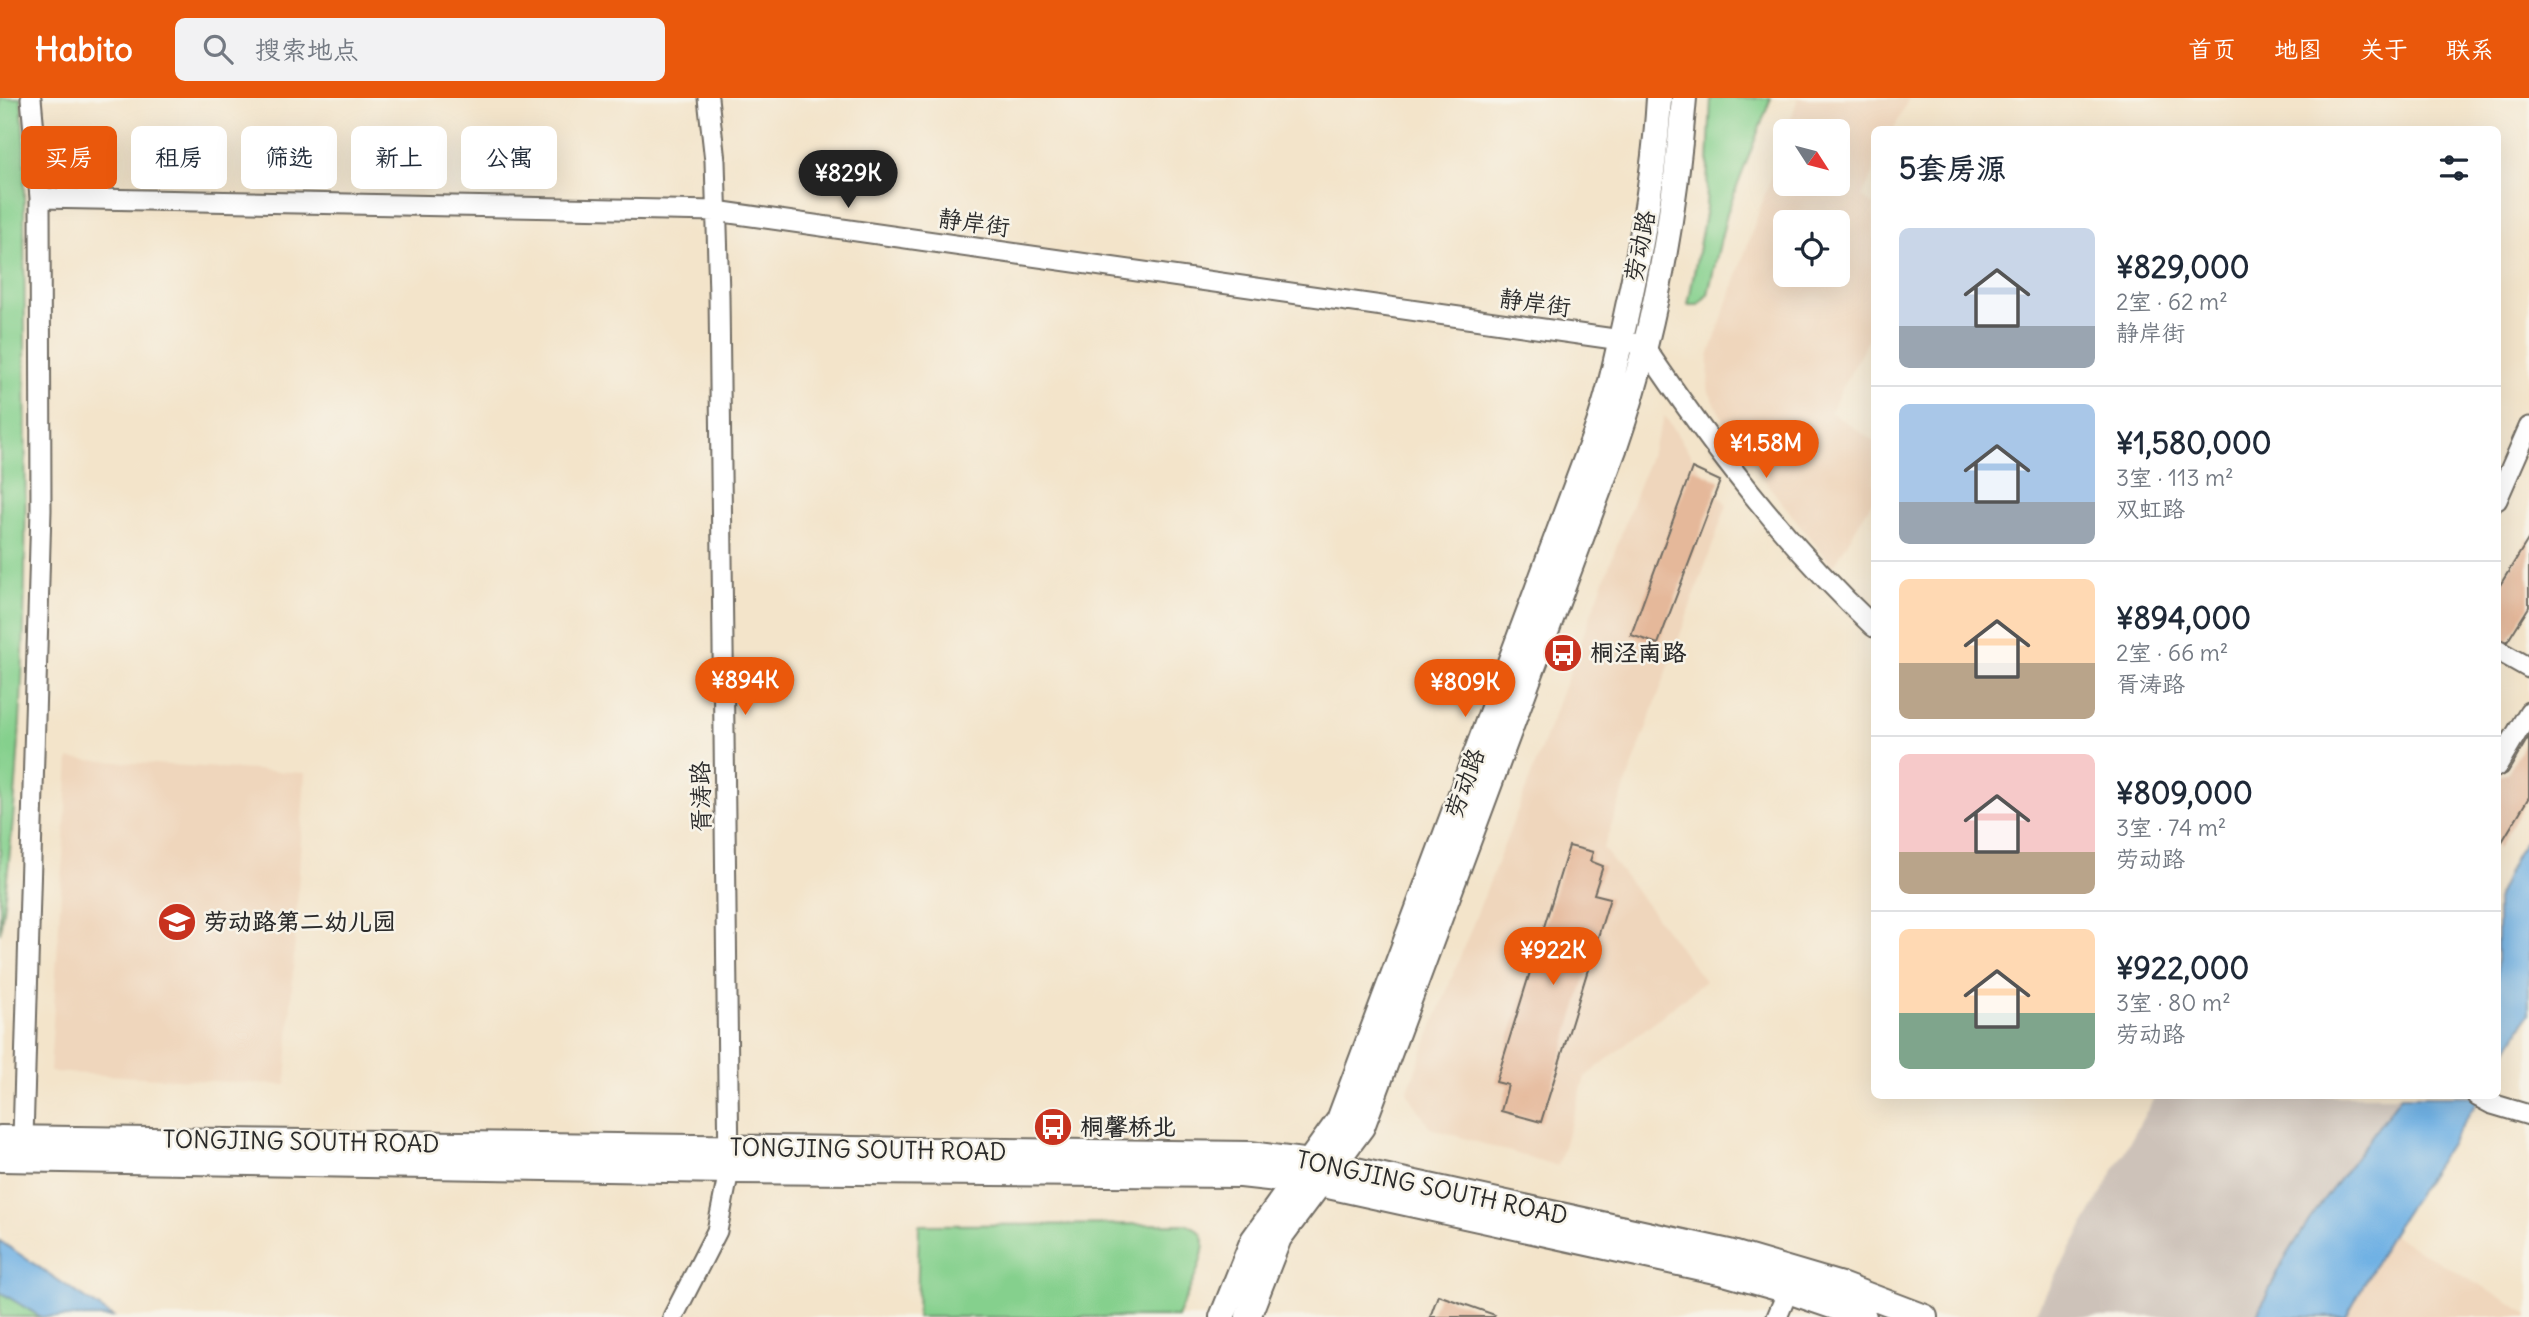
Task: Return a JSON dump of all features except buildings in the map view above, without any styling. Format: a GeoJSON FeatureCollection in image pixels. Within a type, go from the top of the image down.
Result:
{"type":"FeatureCollection","features":[{"type":"Feature","properties":{"kind":"main road","name":"劳动路"},"geometry":{"type":"LineString","coordinates":[[1222,1317],[1253,1240],[1362,1127],[1616,444],[1630,403],[1632,343],[1659,98]]}},
{"type":"Feature","properties":{"kind":"main road","name":"劳动路"},"geometry":{"type":"LineString","coordinates":[[1632,343],[1668,228],[1681,140],[1684,98]]}},
{"type":"Feature","properties":{"kind":"main road","name":"TONGJING SOUTH ROAD"},"geometry":{"type":"LineString","coordinates":[[12,1138],[729,1160]]}},
{"type":"Feature","properties":{"kind":"main road","name":"TONGJING SOUTH ROAD"},"geometry":{"type":"LineString","coordinates":[[0,1159],[729,1160],[1242,1153],[1724,1273],[1864,1317]]}},
{"type":"Feature","properties":{"kind":"main road","name":"劳动路"},"geometry":{"type":"LineString","coordinates":[[1248,1317],[1279,1238],[1315,1173]]}},
{"type":"Feature","properties":{"kind":"main road","name":"TONGJING SOUTH ROAD"},"geometry":{"type":"LineString","coordinates":[[1315,1173],[1729,1252],[1831,1282],[1925,1317]]}},
{"type":"Feature","properties":{"kind":"street"},"geometry":{"type":"LineString","coordinates":[[12,1138],[41,510],[40,198],[31,98]]}},
{"type":"Feature","properties":{"kind":"street","name":"胥涛路"},"geometry":{"type":"LineString","coordinates":[[673,1317],[717,1231],[729,1160],[716,211],[715,161],[708,98]]}},
{"type":"Feature","properties":{"kind":"street","name":"静岸街"},"geometry":{"type":"LineString","coordinates":[[40,198],[716,211],[1632,343]]}},
{"type":"Feature","properties":{"kind":"street"},"geometry":{"type":"LineString","coordinates":[[1632,343],[1789,540],[1871,624]]}},
{"type":"Feature","properties":{"kind":"street"},"geometry":{"type":"LineString","coordinates":[[2501,494],[2522,465],[2529,426]]}},
{"type":"Feature","properties":{"kind":"street"},"geometry":{"type":"LineString","coordinates":[[2501,652],[2529,668]]}},
{"type":"Feature","properties":{"kind":"street"},"geometry":{"type":"LineString","coordinates":[[2501,759],[2529,712]]}},
{"type":"Feature","properties":{"kind":"street"},"geometry":{"type":"LineString","coordinates":[[2484,1099],[2529,1115]]}},
{"type":"Feature","properties":{"kind":"street"},"geometry":{"type":"LineString","coordinates":[[1777,1317],[1788,1291]]}},
{"type":"Feature","properties":{"kind":"shaded area"},"geometry":{"type":"Polygon","coordinates":[[[1798,98],[1909,98],[1895,126],[1871,126],[1871,178],[1862,197],[1871,203],[1871,334],[1830,412],[1871,439],[1871,503],[1833,567],[1735,443],[1708,390],[1709,356],[1773,171],[1773,196],[1850,196],[1850,119],[1791,119],[1798,98]]]}},
{"type":"Feature","properties":{"kind":"shaded area"},"geometry":{"type":"Polygon","coordinates":[[[1665,416],[1711,486],[1727,505],[1603,848],[1705,981],[1585,1077],[1558,1166],[1430,1128],[1407,1092],[1526,789],[1665,416]]]}},
{"type":"Feature","properties":{"kind":"shaded area","name":"劳动路第二幼儿园"},"geometry":{"type":"Polygon","coordinates":[[[69,759],[305,773],[286,1085],[50,1072],[69,759]]]}},
{"type":"Feature","properties":{"kind":"shaded area"},"geometry":{"type":"Polygon","coordinates":[[[2153,1099],[2399,1099],[2310,1219],[2283,1262],[2256,1317],[2033,1317],[2153,1099]]]}},
{"type":"Feature","properties":{"kind":"shaded area"},"geometry":{"type":"Polygon","coordinates":[[[2391,1234],[2529,1314],[2529,1317],[2346,1317],[2391,1234]]]}},
{"type":"Feature","properties":{"kind":"green space"},"geometry":{"type":"Polygon","coordinates":[[[0,98],[21,98],[26,440],[24,638],[12,835],[0,933],[0,98]]]}},
{"type":"Feature","properties":{"kind":"green space"},"geometry":{"type":"Polygon","coordinates":[[[1711,98],[1771,98],[1727,213],[1708,294],[1698,305],[1688,305],[1706,209],[1711,98]]]}},
{"type":"Feature","properties":{"kind":"green space"},"geometry":{"type":"Polygon","coordinates":[[[1186,1224],[1200,1232],[1204,1244],[1195,1277],[1177,1317],[917,1317],[919,1225],[1186,1224]]]}},
{"type":"Feature","properties":{"kind":"green space"},"geometry":{"type":"Polygon","coordinates":[[[0,1292],[41,1317],[0,1317],[0,1292]]]}},
{"type":"Feature","properties":{"kind":"water"},"geometry":{"type":"Polygon","coordinates":[[[2529,836],[2529,1013],[2501,1061],[2501,887],[2516,855],[2529,836]]]}},
{"type":"Feature","properties":{"kind":"water"},"geometry":{"type":"Polygon","coordinates":[[[2399,1099],[2479,1099],[2391,1234],[2346,1317],[2256,1317],[2283,1262],[2310,1219],[2399,1099]]]}},
{"type":"Feature","properties":{"kind":"water"},"geometry":{"type":"Polygon","coordinates":[[[0,1241],[113,1317],[41,1317],[0,1292],[0,1241]]]}},
{"type":"Feature","properties":{"kind":"place","name":"桐泾南路"},"geometry":{"type":"Point","coordinates":[1563,653]}},
{"type":"Feature","properties":{"kind":"place","name":"劳动路第二幼儿园"},"geometry":{"type":"Point","coordinates":[177,922]}},
{"type":"Feature","properties":{"kind":"place","name":"桐馨桥北"},"geometry":{"type":"Point","coordinates":[1053,1127]}}]}
